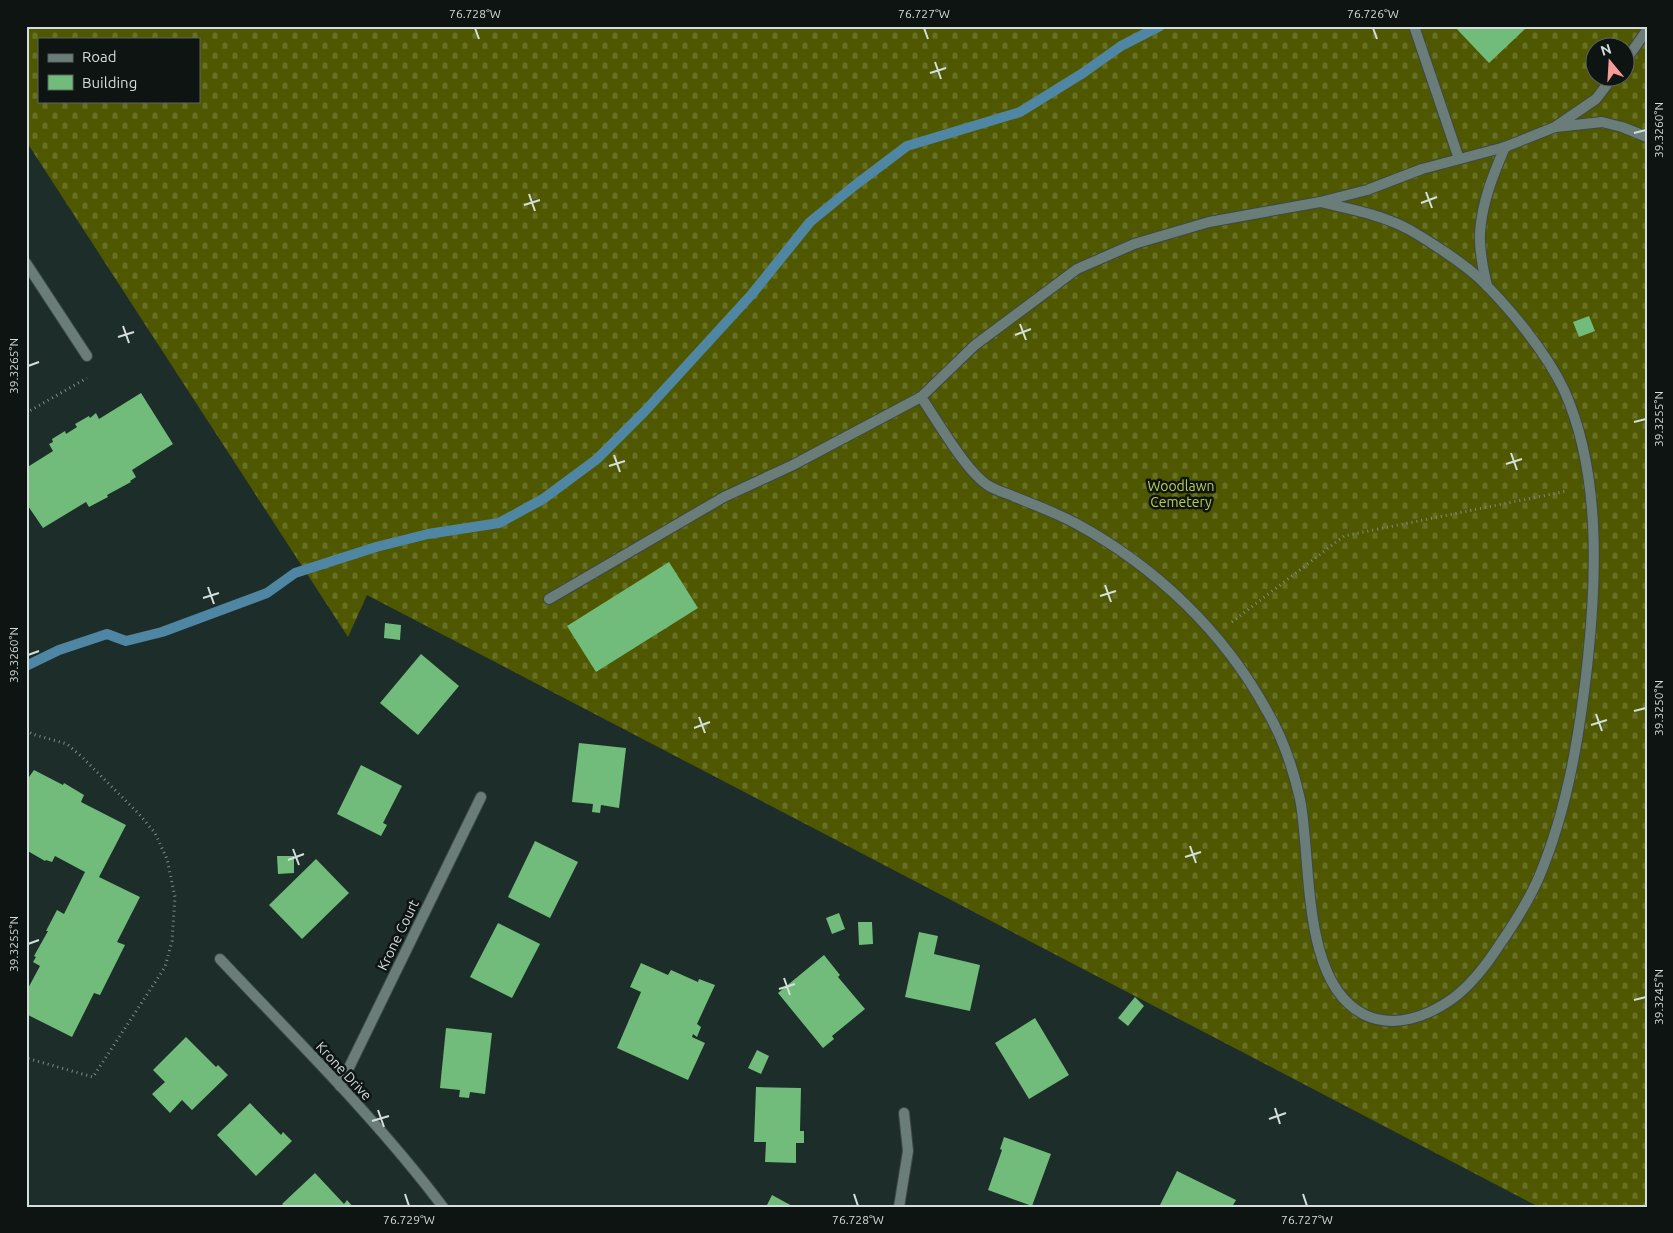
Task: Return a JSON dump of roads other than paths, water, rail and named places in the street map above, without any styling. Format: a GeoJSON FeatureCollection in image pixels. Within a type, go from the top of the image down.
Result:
{"type":"FeatureCollection","features":[{"type":"Feature","properties":{"kind":"street"},"geometry":{"type":"LineString","coordinates":[[1414,26],[1459,159]]}},
{"type":"Feature","properties":{"kind":"street"},"geometry":{"type":"LineString","coordinates":[[1636,46],[1647,30]]}},
{"type":"Feature","properties":{"kind":"street"},"geometry":{"type":"LineString","coordinates":[[549,599],[716,501],[793,465],[921,397],[975,345],[1077,269],[1134,244],[1209,222],[1320,202],[1367,190],[1422,169],[1505,147],[1555,127],[1596,99],[1604,88]]}},
{"type":"Feature","properties":{"kind":"street"},"geometry":{"type":"LineString","coordinates":[[1555,127],[1602,122],[1622,127],[1647,138]]}},
{"type":"Feature","properties":{"kind":"street"},"geometry":{"type":"LineString","coordinates":[[1487,286],[1481,257],[1480,233],[1484,201],[1505,147]]}},
{"type":"Feature","properties":{"kind":"street"},"geometry":{"type":"LineString","coordinates":[[921,397],[964,460],[986,485],[1072,521],[1116,547],[1162,582],[1214,636],[1243,670],[1269,714],[1288,754],[1301,802],[1316,932],[1320,952],[1330,981],[1346,1001],[1363,1014],[1385,1021],[1412,1019],[1438,1009],[1463,991],[1487,963],[1515,923],[1538,879],[1558,823],[1570,777],[1583,707],[1590,641],[1594,579],[1590,486],[1580,437],[1564,391],[1543,352],[1487,286],[1477,276],[1407,228],[1369,214],[1320,202]]}},
{"type":"Feature","properties":{"kind":"street"},"geometry":{"type":"LineString","coordinates":[[26,262],[87,356]]}},
{"type":"Feature","properties":{"kind":"street","name":"Krone Court"},"geometry":{"type":"LineString","coordinates":[[340,1086],[481,797]]}},
{"type":"Feature","properties":{"kind":"street","name":"Krone Drive"},"geometry":{"type":"LineString","coordinates":[[220,959],[340,1086],[416,1171],[443,1207]]}},
{"type":"Feature","properties":{"kind":"street"},"geometry":{"type":"LineString","coordinates":[[899,1207],[908,1151],[904,1113]]}},
{"type":"Feature","properties":{"kind":"waterway"},"geometry":{"type":"LineString","coordinates":[[26,666],[59,650],[107,634],[126,641],[162,632],[267,593],[295,573],[376,547],[428,534],[499,523],[543,499],[597,459],[645,411],[752,294],[810,222],[854,186],[907,146],[1020,112],[1083,73],[1121,46],[1160,26]]}},
{"type":"Feature","properties":{"kind":"park label","name":"Woodlawn Cemetery"},"geometry":{"type":"Point","coordinates":[1181,494]}}]}
